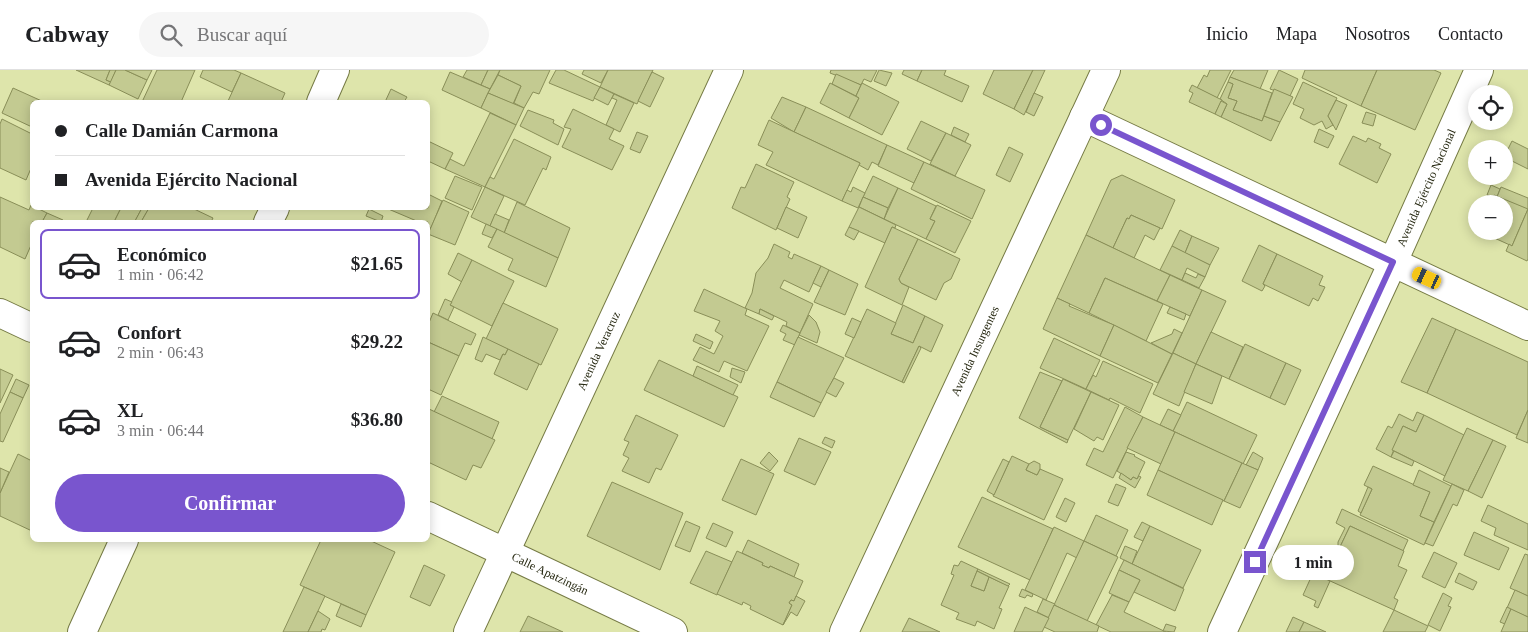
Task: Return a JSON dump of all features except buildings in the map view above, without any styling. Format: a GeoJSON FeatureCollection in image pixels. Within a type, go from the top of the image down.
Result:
{"type":"FeatureCollection","features":[{"type":"Feature","properties":{"kind":"street"},"geometry":{"type":"LineString","coordinates":[[322,100],[335,70]]}},
{"type":"Feature","properties":{"kind":"street","name":"Avenida Veracruz"},"geometry":{"type":"LineString","coordinates":[[468,632],[729,70]]}},
{"type":"Feature","properties":{"kind":"street","name":"Avenida Insurgentes"},"geometry":{"type":"LineString","coordinates":[[844,632],[1106,70]]}},
{"type":"Feature","properties":{"kind":"street","name":"Avenida Ejército Nacional"},"geometry":{"type":"LineString","coordinates":[[1222,632],[1393,262],[1479,70]]}},
{"type":"Feature","properties":{"kind":"street"},"geometry":{"type":"LineString","coordinates":[[1084,117],[1528,326]]}},
{"type":"Feature","properties":{"kind":"street"},"geometry":{"type":"LineString","coordinates":[[0,313],[30,327]]}},
{"type":"Feature","properties":{"kind":"street","name":"Calle Apatzingán"},"geometry":{"type":"LineString","coordinates":[[430,517],[673,632]]}},
{"type":"Feature","properties":{"kind":"street"},"geometry":{"type":"LineString","coordinates":[[82,632],[123,542]]}},
{"type":"Feature","properties":{"kind":"route"},"geometry":{"type":"LineString","coordinates":[[1101,125],[1393,262],[1255,562]]}}]}
